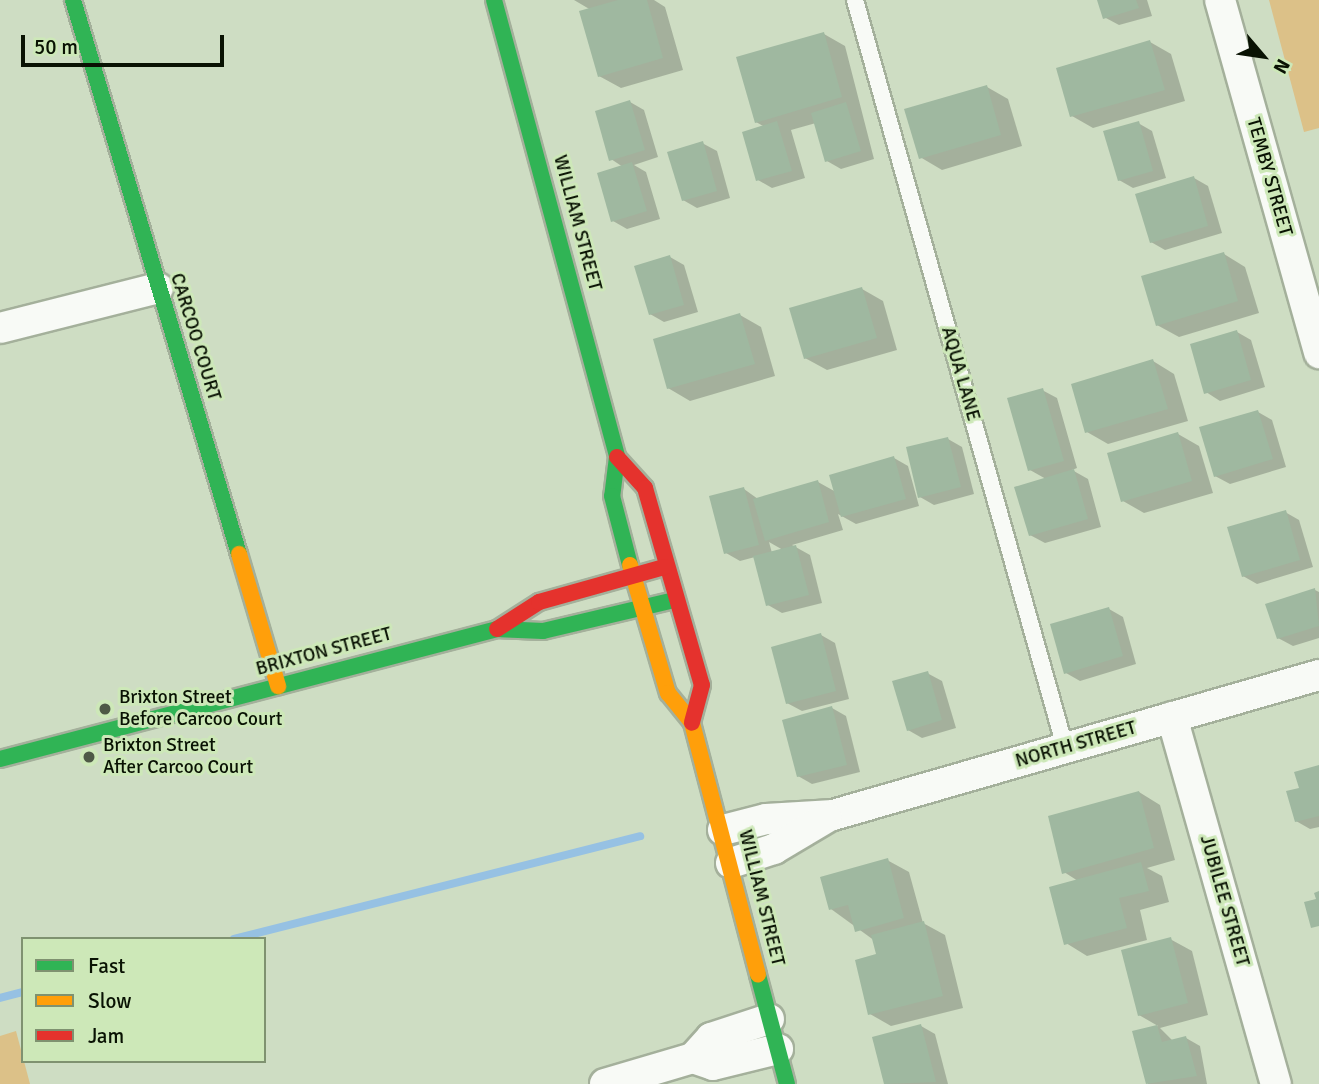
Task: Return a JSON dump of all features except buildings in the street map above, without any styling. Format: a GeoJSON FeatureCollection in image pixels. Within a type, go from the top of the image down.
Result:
{"type":"FeatureCollection","features":[{"type":"Feature","properties":{"kind":"main road","name":"CARCOO COURT"},"geometry":{"type":"LineString","coordinates":[[73,0],[278,686]]}},
{"type":"Feature","properties":{"kind":"main road","name":"WILLIAM STREET"},"geometry":{"type":"LineString","coordinates":[[494,0],[617,457],[612,496],[633,575],[668,693],[692,723],[723,830],[787,1084]]}},
{"type":"Feature","properties":{"kind":"main road","name":"WILLIAM STREET"},"geometry":{"type":"LineString","coordinates":[[617,457],[645,488],[675,600],[702,685],[692,723]]}},
{"type":"Feature","properties":{"kind":"main road","name":"BRIXTON STREET"},"geometry":{"type":"LineString","coordinates":[[497,629],[539,602],[666,566]]}},
{"type":"Feature","properties":{"kind":"main road","name":"BRIXTON STREET"},"geometry":{"type":"LineString","coordinates":[[0,759],[497,629],[543,631],[675,600]]}},
{"type":"Feature","properties":{"kind":"street","name":"TEMBY STREET"},"geometry":{"type":"LineString","coordinates":[[1220,0],[1319,353]]}},
{"type":"Feature","properties":{"kind":"street"},"geometry":{"type":"LineString","coordinates":[[0,328],[158,288]]}},
{"type":"Feature","properties":{"kind":"street","name":"NORTH STREET"},"geometry":{"type":"LineString","coordinates":[[723,830],[766,819],[833,815],[1319,675]]}},
{"type":"Feature","properties":{"kind":"street","name":"JUBILEE STREET"},"geometry":{"type":"LineString","coordinates":[[1172,717],[1276,1084]]}},
{"type":"Feature","properties":{"kind":"street","name":"NORTH STREET"},"geometry":{"type":"LineString","coordinates":[[731,863],[774,849],[833,815]]}},
{"type":"Feature","properties":{"kind":"street"},"geometry":{"type":"LineString","coordinates":[[605,1084],[693,1058],[711,1038],[769,1019]]}},
{"type":"Feature","properties":{"kind":"street"},"geometry":{"type":"LineString","coordinates":[[693,1058],[713,1065],[778,1049]]}},
{"type":"Feature","properties":{"kind":"lane","name":"AQUA LANE"},"geometry":{"type":"LineString","coordinates":[[855,0],[1065,747]]}},
{"type":"Feature","properties":{"kind":"shaded area"},"geometry":{"type":"Polygon","coordinates":[[[1269,0],[1319,0],[1319,128],[1304,132],[1269,0]]]}},
{"type":"Feature","properties":{"kind":"shaded area"},"geometry":{"type":"Polygon","coordinates":[[[16,1031],[21,1063],[24,1063],[30,1084],[0,1084],[0,1036],[16,1031]]]}},
{"type":"Feature","properties":{"kind":"waterway"},"geometry":{"type":"LineString","coordinates":[[242,937],[640,836]]}},
{"type":"Feature","properties":{"kind":"waterway"},"geometry":{"type":"LineString","coordinates":[[0,998],[21,993]]}},
{"type":"Feature","properties":{"kind":"traffic: fast"},"geometry":{"type":"LineString","coordinates":[[73,0],[239,554]]}},
{"type":"Feature","properties":{"kind":"traffic: fast"},"geometry":{"type":"LineString","coordinates":[[494,0],[617,457],[612,496],[630,565]]}},
{"type":"Feature","properties":{"kind":"traffic: fast"},"geometry":{"type":"LineString","coordinates":[[0,759],[497,629],[543,631],[674,600]]}},
{"type":"Feature","properties":{"kind":"traffic: fast"},"geometry":{"type":"LineString","coordinates":[[758,975],[787,1084]]}},
{"type":"Feature","properties":{"kind":"traffic: slow"},"geometry":{"type":"LineString","coordinates":[[239,554],[278,686]]}},
{"type":"Feature","properties":{"kind":"traffic: slow"},"geometry":{"type":"LineString","coordinates":[[630,565],[668,693],[692,723],[758,975]]}},
{"type":"Feature","properties":{"kind":"traffic: jam"},"geometry":{"type":"LineString","coordinates":[[617,457],[645,488],[702,685],[692,723]]}},
{"type":"Feature","properties":{"kind":"traffic: jam"},"geometry":{"type":"LineString","coordinates":[[497,629],[539,602],[664,567]]}},
{"type":"Feature","properties":{"kind":"place","name":"Brixton Street Before Carcoo Court"},"geometry":{"type":"Point","coordinates":[105,709]}},
{"type":"Feature","properties":{"kind":"place","name":"Brixton Street After Carcoo Court"},"geometry":{"type":"Point","coordinates":[89,757]}}]}
